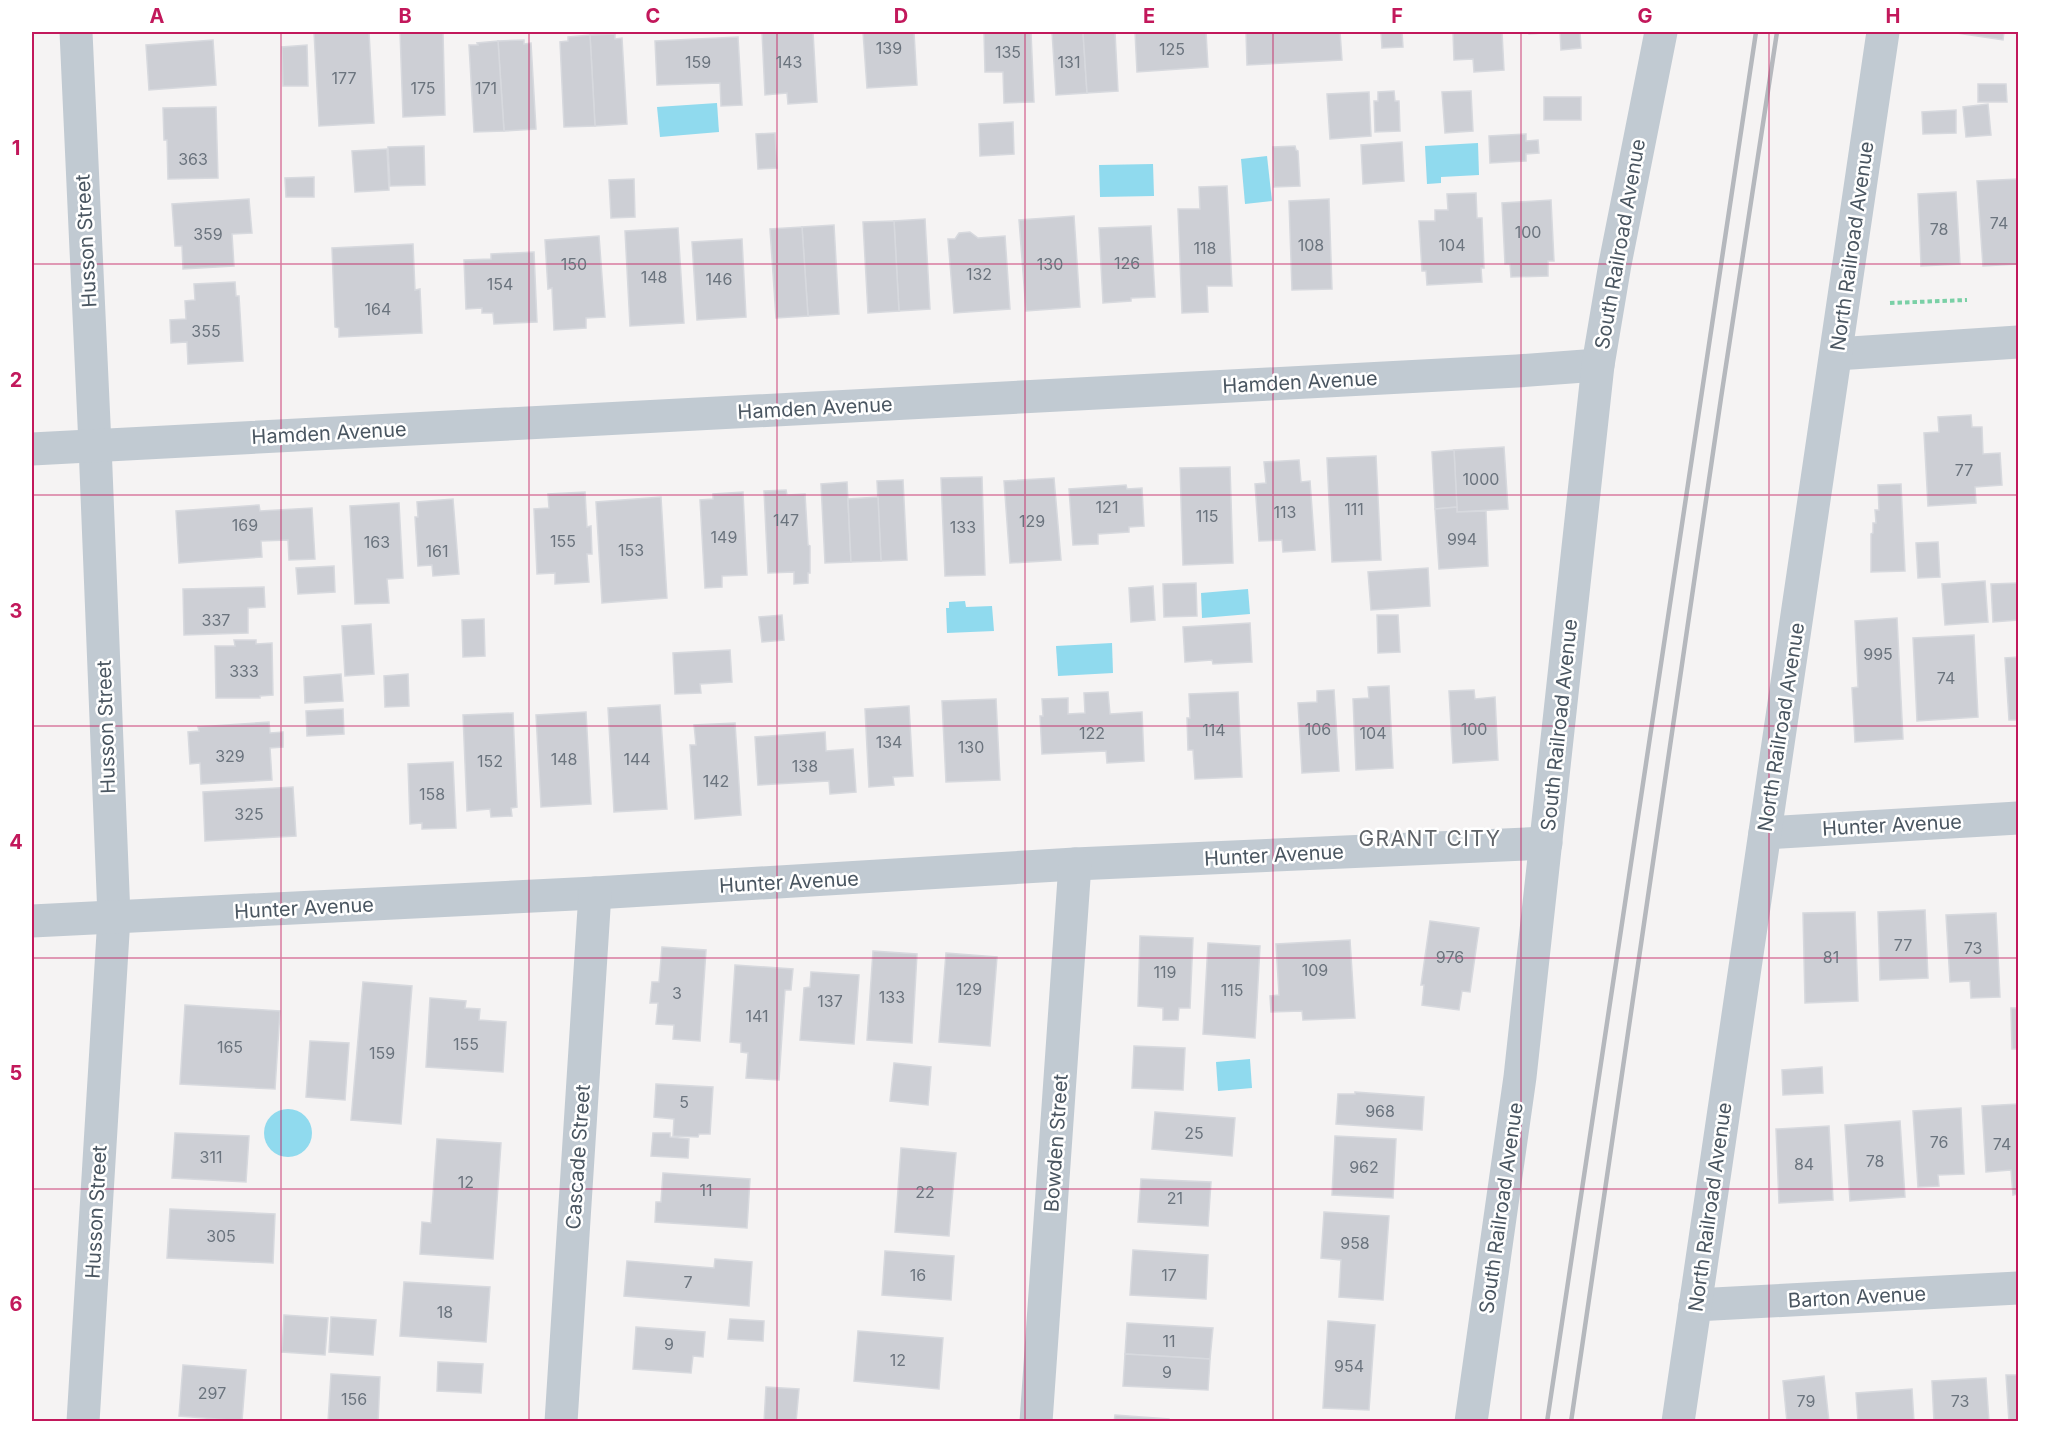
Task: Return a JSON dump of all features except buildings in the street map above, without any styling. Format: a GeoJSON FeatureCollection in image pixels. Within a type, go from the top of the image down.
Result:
{"type":"FeatureCollection","features":[{"type":"Feature","properties":{"kind":"street","name":"Husson Street"},"geometry":{"type":"LineString","coordinates":[[75,32],[114,917],[83,1422]]}},
{"type":"Feature","properties":{"kind":"street","name":"South Railroad Avenue"},"geometry":{"type":"LineString","coordinates":[[1471,1422],[1520,1077],[1598,365],[1615,264],[1661,32]]}},
{"type":"Feature","properties":{"kind":"street","name":"North Railroad Avenue"},"geometry":{"type":"LineString","coordinates":[[1678,1422],[1883,32]]}},
{"type":"Feature","properties":{"kind":"street"},"geometry":{"type":"LineString","coordinates":[[1836,354],[2019,342]]}},
{"type":"Feature","properties":{"kind":"street","name":"Hamden Avenue"},"geometry":{"type":"LineString","coordinates":[[32,449],[1598,365]]}},
{"type":"Feature","properties":{"kind":"street","name":"Hunter Avenue"},"geometry":{"type":"LineString","coordinates":[[1765,833],[2019,818]]}},
{"type":"Feature","properties":{"kind":"street","name":"Hunter Avenue"},"geometry":{"type":"LineString","coordinates":[[32,921],[595,893],[1075,864],[1546,843]]}},
{"type":"Feature","properties":{"kind":"street","name":"Bowden Street"},"geometry":{"type":"LineString","coordinates":[[1036,1422],[1075,864]]}},
{"type":"Feature","properties":{"kind":"street","name":"Cascade Street"},"geometry":{"type":"LineString","coordinates":[[561,1422],[595,893]]}},
{"type":"Feature","properties":{"kind":"street","name":"Barton Avenue"},"geometry":{"type":"LineString","coordinates":[[1695,1305],[2019,1288]]}},
{"type":"Feature","properties":{"kind":"path"},"geometry":{"type":"LineString","coordinates":[[1890,303],[1967,300]]}},
{"type":"Feature","properties":{"kind":"water"},"geometry":{"type":"Polygon","coordinates":[[[717,103],[719,132],[660,137],[657,107],[717,103]]]}},
{"type":"Feature","properties":{"kind":"water"},"geometry":{"type":"Polygon","coordinates":[[[1478,143],[1479,175],[1441,177],[1441,183],[1427,184],[1425,146],[1478,143]]]}},
{"type":"Feature","properties":{"kind":"water"},"geometry":{"type":"Polygon","coordinates":[[[1267,156],[1272,201],[1245,204],[1241,159],[1267,156]]]}},
{"type":"Feature","properties":{"kind":"water"},"geometry":{"type":"Polygon","coordinates":[[[1153,164],[1154,196],[1100,197],[1099,165],[1153,164]]]}},
{"type":"Feature","properties":{"kind":"water"},"geometry":{"type":"Polygon","coordinates":[[[1248,589],[1250,614],[1202,618],[1201,593],[1248,589]]]}},
{"type":"Feature","properties":{"kind":"water"},"geometry":{"type":"Polygon","coordinates":[[[965,601],[966,607],[992,606],[994,631],[947,633],[946,608],[949,608],[949,602],[965,601]]]}},
{"type":"Feature","properties":{"kind":"water"},"geometry":{"type":"Polygon","coordinates":[[[1112,643],[1113,673],[1058,676],[1056,646],[1112,643]]]}},
{"type":"Feature","properties":{"kind":"water"},"geometry":{"type":"Polygon","coordinates":[[[1250,1059],[1252,1088],[1218,1091],[1216,1062],[1250,1059]]]}},
{"type":"Feature","properties":{"kind":"water"},"geometry":{"type":"Polygon","coordinates":[[[283,1109],[293,1109],[308,1119],[312,1133],[311,1142],[302,1153],[293,1157],[283,1157],[268,1147],[264,1138],[264,1128],[274,1113],[283,1109]]]}},
{"type":"Feature","properties":{"kind":"railway"},"geometry":{"type":"LineString","coordinates":[[1547,1422],[1756,32]]}},
{"type":"Feature","properties":{"kind":"railway"},"geometry":{"type":"LineString","coordinates":[[1571,1422],[1777,32]]}},
{"type":"Feature","properties":{"kind":"district","name":"GRANT CITY"},"geometry":{"type":"Point","coordinates":[1430,838]}}]}
